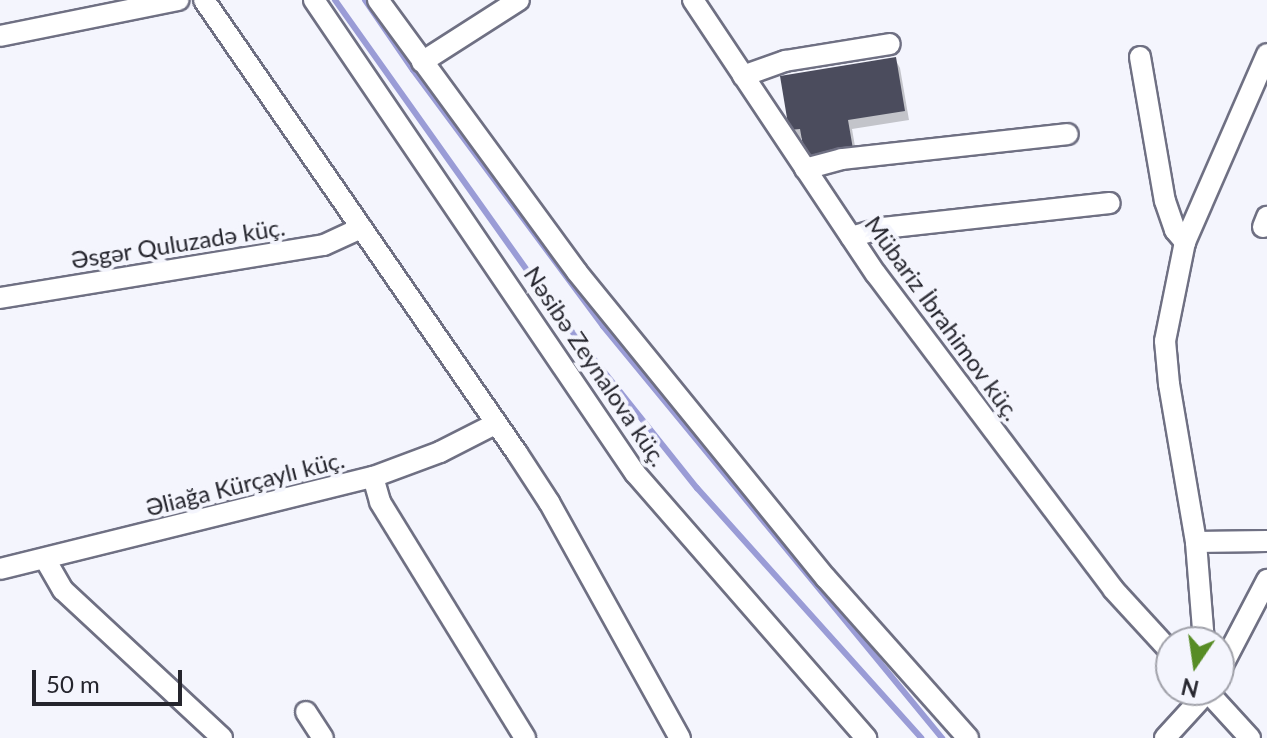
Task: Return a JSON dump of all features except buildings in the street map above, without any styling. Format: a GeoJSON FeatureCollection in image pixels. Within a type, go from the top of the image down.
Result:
{"type":"FeatureCollection","features":[{"type":"Feature","properties":{"kind":"street"},"geometry":{"type":"LineString","coordinates":[[0,36],[178,0]]}},
{"type":"Feature","properties":{"kind":"street"},"geometry":{"type":"LineString","coordinates":[[204,0],[549,502],[680,738]]}},
{"type":"Feature","properties":{"kind":"street","name":"Nəsibə Zeynalova küç."},"geometry":{"type":"LineString","coordinates":[[314,0],[635,473],[866,738]]}},
{"type":"Feature","properties":{"kind":"street"},"geometry":{"type":"LineString","coordinates":[[378,0],[577,272],[826,578],[968,738]]}},
{"type":"Feature","properties":{"kind":"street"},"geometry":{"type":"LineString","coordinates":[[422,62],[519,0]]}},
{"type":"Feature","properties":{"kind":"street","name":"Mübariz İbrahimov küç."},"geometry":{"type":"LineString","coordinates":[[696,1],[851,237],[1018,467],[1113,589],[1155,635]]}},
{"type":"Feature","properties":{"kind":"street"},"geometry":{"type":"LineString","coordinates":[[743,76],[785,61],[890,44]]}},
{"type":"Feature","properties":{"kind":"street"},"geometry":{"type":"LineString","coordinates":[[1203,626],[1196,542],[1169,384],[1165,341],[1185,242],[1267,54]]}},
{"type":"Feature","properties":{"kind":"street"},"geometry":{"type":"LineString","coordinates":[[1140,57],[1165,201],[1175,230],[1185,242]]}},
{"type":"Feature","properties":{"kind":"street"},"geometry":{"type":"LineString","coordinates":[[805,169],[842,159],[1068,134]]}},
{"type":"Feature","properties":{"kind":"street"},"geometry":{"type":"LineString","coordinates":[[851,237],[883,228],[1110,203]]}},
{"type":"Feature","properties":{"kind":"street","name":"Əsgər Quluzadə küç."},"geometry":{"type":"LineString","coordinates":[[0,298],[324,245],[361,228]]}},
{"type":"Feature","properties":{"kind":"street","name":"Əliağa Kürçaylı küç."},"geometry":{"type":"LineString","coordinates":[[0,569],[373,477],[440,452],[495,424]]}},
{"type":"Feature","properties":{"kind":"street"},"geometry":{"type":"LineString","coordinates":[[373,477],[380,502],[525,738]]}},
{"type":"Feature","properties":{"kind":"street"},"geometry":{"type":"LineString","coordinates":[[1196,542],[1267,541]]}},
{"type":"Feature","properties":{"kind":"street"},"geometry":{"type":"LineString","coordinates":[[45,559],[63,590],[222,738]]}},
{"type":"Feature","properties":{"kind":"street"},"geometry":{"type":"LineString","coordinates":[[1235,641],[1267,580]]}},
{"type":"Feature","properties":{"kind":"street"},"geometry":{"type":"LineString","coordinates":[[1165,738],[1194,706]]}},
{"type":"Feature","properties":{"kind":"street"},"geometry":{"type":"LineString","coordinates":[[1221,706],[1250,738]]}},
{"type":"Feature","properties":{"kind":"street"},"geometry":{"type":"LineString","coordinates":[[306,712],[323,738]]}},
{"type":"Feature","properties":{"kind":"waterway"},"geometry":{"type":"LineString","coordinates":[[335,0],[558,314],[697,488],[921,738]]}},
{"type":"Feature","properties":{"kind":"waterway"},"geometry":{"type":"LineString","coordinates":[[365,0],[413,70],[603,326],[942,738]]}}]}
